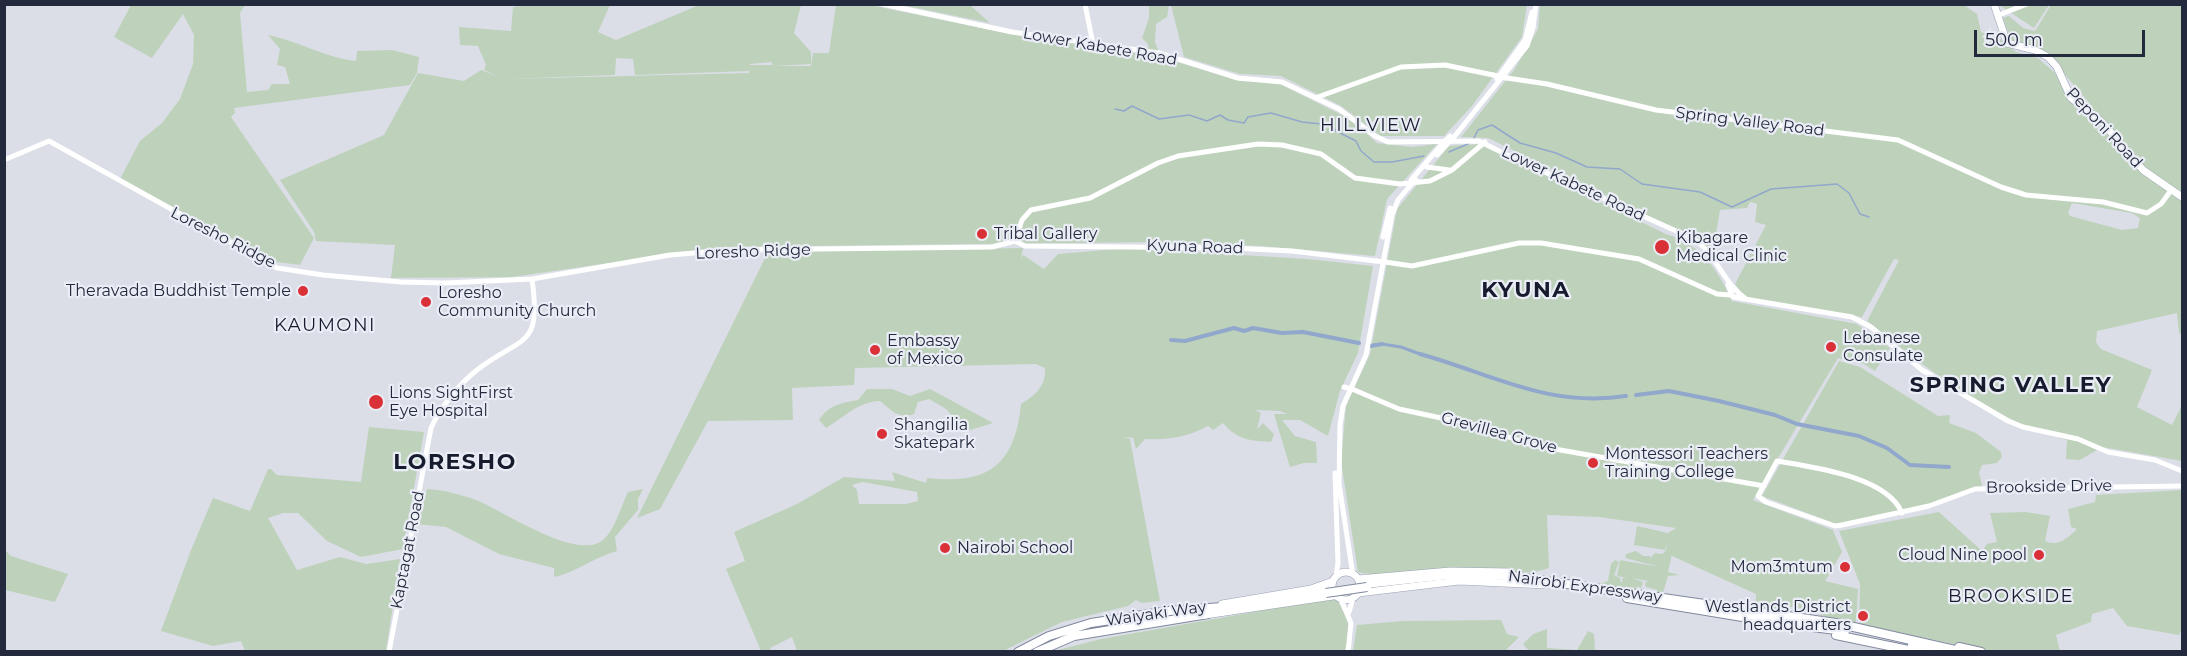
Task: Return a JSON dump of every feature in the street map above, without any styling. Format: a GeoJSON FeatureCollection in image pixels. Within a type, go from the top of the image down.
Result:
{"type":"FeatureCollection","features":[{"type":"Feature","properties":{"kind":"highway","name":"Nairobi Expressway"},"geometry":{"type":"LineString","coordinates":[[1332,596],[1408,581],[1484,576]]}},
{"type":"Feature","properties":{"kind":"highway","name":"Nairobi Expressway"},"geometry":{"type":"LineString","coordinates":[[1204,612],[1407,578],[1484,576],[1836,623],[1946,651]]}},
{"type":"Feature","properties":{"kind":"highway","name":"Nairobi Expressway"},"geometry":{"type":"LineString","coordinates":[[1542,582],[1753,619],[1850,631],[1964,651]]}},
{"type":"Feature","properties":{"kind":"highway"},"geometry":{"type":"LineString","coordinates":[[1238,607],[1332,596]]}},
{"type":"Feature","properties":{"kind":"highway","name":"Waiyaki Way"},"geometry":{"type":"LineString","coordinates":[[1018,651],[1049,636],[1091,623],[1169,611],[1204,612]]}},
{"type":"Feature","properties":{"kind":"highway","name":"Waiyaki Way"},"geometry":{"type":"LineString","coordinates":[[1036,651],[1074,636],[1204,612]]}},
{"type":"Feature","properties":{"kind":"highway"},"geometry":{"type":"LineString","coordinates":[[1753,619],[1778,627],[1834,634],[1918,651]]}},
{"type":"Feature","properties":{"kind":"highway"},"geometry":{"type":"LineString","coordinates":[[1901,639],[1932,651]]}},
{"type":"Feature","properties":{"kind":"highway"},"geometry":{"type":"LineString","coordinates":[[1901,639],[1981,651]]}},
{"type":"Feature","properties":{"kind":"main road","name":"Lower Kabete Road"},"geometry":{"type":"LineString","coordinates":[[882,4],[967,24],[1159,53],[1238,78],[1282,82],[1354,118],[1375,136],[1385,141],[1485,142],[1507,155],[1694,239],[1708,251],[1734,293]]}},
{"type":"Feature","properties":{"kind":"main road"},"geometry":{"type":"LineString","coordinates":[[1085,4],[1093,44]]}},
{"type":"Feature","properties":{"kind":"main road"},"geometry":{"type":"LineString","coordinates":[[1332,596],[1338,563],[1339,508],[1335,449],[1339,407],[1362,357],[1388,214],[1519,50],[1530,27],[1534,4]]}},
{"type":"Feature","properties":{"kind":"main road","name":"Peponi Road"},"geometry":{"type":"LineString","coordinates":[[1994,4],[2007,43],[2035,50],[2048,57],[2057,67],[2071,98],[2102,122],[2144,170],[2182,197]]}},
{"type":"Feature","properties":{"kind":"main road"},"geometry":{"type":"LineString","coordinates":[[1999,15],[2027,4]]}},
{"type":"Feature","properties":{"kind":"main road","name":"Spring Valley Road"},"geometry":{"type":"LineString","coordinates":[[1316,98],[1401,67],[1445,65],[1547,84],[1656,110],[1898,140],[2001,187],[2037,197],[2103,202],[2147,213],[2161,204],[2172,189]]}},
{"type":"Feature","properties":{"kind":"main road","name":"Loresho Ridge"},"geometry":{"type":"LineString","coordinates":[[4,160],[44,142],[53,142],[169,210],[277,267],[409,283],[532,279],[670,255],[731,250],[989,247],[1006,246],[1015,241]]}},
{"type":"Feature","properties":{"kind":"main road"},"geometry":{"type":"LineString","coordinates":[[1015,241],[1022,219],[1033,209],[1090,198],[1165,160],[1187,154],[1276,144],[1321,154],[1355,178],[1400,184],[1430,181],[1450,170],[1485,142]]}},
{"type":"Feature","properties":{"kind":"main road"},"geometry":{"type":"LineString","coordinates":[[1410,184],[1437,156],[1446,143]]}},
{"type":"Feature","properties":{"kind":"main road"},"geometry":{"type":"LineString","coordinates":[[1437,156],[1440,176]]}},
{"type":"Feature","properties":{"kind":"main road"},"geometry":{"type":"LineString","coordinates":[[1427,167],[1450,170]]}},
{"type":"Feature","properties":{"kind":"main road","name":"Kyuna Road"},"geometry":{"type":"LineString","coordinates":[[1015,241],[1025,246],[1143,245],[1292,251],[1412,266],[1519,243],[1541,243],[1639,259],[1717,294],[1734,293]]}},
{"type":"Feature","properties":{"kind":"main road","name":"Kaptagat Road"},"geometry":{"type":"LineString","coordinates":[[389,651],[431,428],[435,418],[465,380],[478,369],[515,348],[526,338],[536,311],[532,279]]}},
{"type":"Feature","properties":{"kind":"main road"},"geometry":{"type":"LineString","coordinates":[[1734,293],[1745,298],[1848,316],[1863,322],[1922,369],[2008,421],[2024,428],[2078,439],[2108,452],[2166,464],[2182,471]]}},
{"type":"Feature","properties":{"kind":"main road","name":"Grevillea Grove"},"geometry":{"type":"LineString","coordinates":[[1344,387],[1399,409],[1473,425],[1532,445],[1764,486]]}},
{"type":"Feature","properties":{"kind":"main road"},"geometry":{"type":"LineString","coordinates":[[1764,486],[1777,461],[1846,474],[1894,501],[1902,513]]}},
{"type":"Feature","properties":{"kind":"main road"},"geometry":{"type":"LineString","coordinates":[[2173,468],[2182,476]]}},
{"type":"Feature","properties":{"kind":"main road","name":"Brookside Drive"},"geometry":{"type":"LineString","coordinates":[[1764,486],[1758,496],[1766,502],[1835,526],[1929,506],[1975,489],[2182,486]]}},
{"type":"Feature","properties":{"kind":"main road"},"geometry":{"type":"LineString","coordinates":[[1339,508],[1356,577],[1356,596],[1349,613],[1351,633],[1348,651]]}},
{"type":"Feature","properties":{"kind":"main road"},"geometry":{"type":"LineString","coordinates":[[1356,577],[1369,579],[1479,571],[1516,573],[1542,582]]}},
{"type":"Feature","properties":{"kind":"main road","name":"Waiyaki Way"},"geometry":{"type":"LineString","coordinates":[[1204,612],[1207,606],[1311,589],[1342,573],[1356,577]]}},
{"type":"Feature","properties":{"kind":"main road"},"geometry":{"type":"LineString","coordinates":[[1369,579],[1363,586],[1366,590],[1459,581],[1542,582]]}},
{"type":"Feature","properties":{"kind":"main road"},"geometry":{"type":"LineString","coordinates":[[1311,589],[1327,587],[1329,594],[1349,613]]}},
{"type":"Feature","properties":{"kind":"main road"},"geometry":{"type":"LineString","coordinates":[[1356,596],[1372,590]]}},
{"type":"Feature","properties":{"kind":"main road","name":"Waiyaki Way"},"geometry":{"type":"LineString","coordinates":[[1204,612],[1332,596],[1356,596]]}},
{"type":"Feature","properties":{"kind":"green space"},"geometry":{"type":"Polygon","coordinates":[[[131,5],[245,5],[240,13],[247,92],[268,90],[272,84],[290,84],[285,67],[277,65],[280,49],[268,35],[334,57],[356,61],[357,51],[392,50],[419,57],[417,73],[410,85],[234,108],[235,113],[231,117],[314,238],[300,265],[277,262],[120,179],[140,141],[162,123],[180,99],[193,64],[194,35],[183,14],[152,58],[114,37],[131,5]]]}},
{"type":"Feature","properties":{"kind":"green space"},"geometry":{"type":"Polygon","coordinates":[[[610,5],[598,32],[616,40],[699,5],[801,5],[794,33],[811,52],[811,64],[774,66],[811,66],[813,53],[829,53],[836,5],[870,5],[996,31],[1149,55],[1148,44],[1142,38],[1149,18],[1149,6],[1169,5],[1167,17],[1156,24],[1155,42],[1161,57],[1240,81],[1278,83],[1352,120],[1377,143],[1412,147],[1437,144],[1387,199],[1375,256],[1260,246],[1155,242],[721,247],[512,277],[391,278],[395,245],[316,241],[314,232],[280,180],[384,135],[418,73],[464,81],[481,70],[499,77],[484,70],[486,65],[478,46],[460,45],[459,27],[511,31],[513,7],[610,5]],[[616,58],[615,75],[503,79],[749,73],[750,65],[773,65],[771,62],[750,64],[749,71],[635,75],[633,59],[616,58]]]}},
{"type":"Feature","properties":{"kind":"green space"},"geometry":{"type":"Polygon","coordinates":[[[902,5],[970,5],[990,23],[907,6],[902,5]]]}},
{"type":"Feature","properties":{"kind":"green space"},"geometry":{"type":"Polygon","coordinates":[[[1171,5],[1527,5],[1522,37],[1472,106],[1444,136],[1381,136],[1341,106],[1281,76],[1240,74],[1184,57],[1171,5]]]}},
{"type":"Feature","properties":{"kind":"green space"},"geometry":{"type":"Polygon","coordinates":[[[1540,5],[1964,5],[1977,14],[1981,32],[2000,39],[2016,52],[2038,58],[2091,105],[2048,55],[2012,43],[2003,18],[2009,16],[2023,28],[2035,31],[2051,5],[2182,5],[2182,334],[2179,333],[2177,313],[2097,331],[2096,342],[2101,349],[2152,370],[2137,407],[2172,425],[2182,405],[2182,461],[2102,447],[2080,460],[2066,459],[2067,440],[2013,420],[1961,391],[1912,357],[1867,321],[1899,260],[1894,259],[1862,317],[1747,300],[1735,284],[1766,225],[1755,222],[1757,204],[1750,202],[1747,208],[1720,210],[1716,234],[1718,239],[1708,249],[1700,241],[1488,138],[1461,137],[1514,70],[1538,29],[1540,5]],[[2072,203],[2068,213],[2070,216],[2122,230],[2138,228],[2140,218],[2132,213],[2072,203]]]}},
{"type":"Feature","properties":{"kind":"green space"},"geometry":{"type":"Polygon","coordinates":[[[1999,5],[2049,5],[2034,28],[1999,5]]]}},
{"type":"Feature","properties":{"kind":"green space"},"geometry":{"type":"Polygon","coordinates":[[[1481,144],[1690,245],[1714,268],[1732,301],[1857,324],[1890,348],[1875,371],[1864,364],[1838,358],[1753,500],[1833,530],[1842,552],[1825,581],[1858,589],[1856,623],[1822,618],[1820,613],[1787,606],[1785,614],[1755,611],[1756,594],[1672,556],[1672,554],[1668,572],[1680,575],[1668,576],[1662,596],[1657,590],[1646,587],[1645,583],[1648,581],[1632,578],[1643,582],[1641,588],[1636,586],[1638,590],[1635,592],[1599,584],[1608,581],[1611,564],[1615,560],[1619,562],[1614,575],[1620,578],[1621,584],[1623,578],[1627,578],[1617,576],[1620,560],[1660,567],[1625,558],[1626,554],[1636,551],[1650,558],[1655,553],[1662,554],[1666,550],[1667,543],[1665,550],[1634,545],[1637,526],[1668,533],[1676,528],[1599,517],[1547,515],[1549,568],[1540,571],[1520,572],[1470,568],[1400,575],[1358,572],[1341,461],[1346,406],[1370,354],[1397,209],[1449,146],[1481,144]]]}},
{"type":"Feature","properties":{"kind":"green space"},"geometry":{"type":"Polygon","coordinates":[[[1023,248],[1021,259],[1023,255],[1044,269],[1058,254],[1128,248],[1307,259],[1373,266],[1358,353],[1340,391],[1328,436],[1300,420],[1282,420],[1295,436],[1316,442],[1317,463],[1304,463],[1290,467],[1274,414],[1287,414],[1280,411],[1255,410],[1261,413],[1257,429],[1263,423],[1274,434],[1271,442],[1245,439],[1228,429],[1223,423],[1213,430],[1208,426],[1178,437],[1145,439],[1136,449],[1133,438],[1123,437],[1130,439],[1160,601],[1141,603],[1136,600],[1128,606],[1062,622],[1003,651],[797,651],[792,637],[770,648],[771,651],[761,651],[726,569],[745,561],[734,532],[797,504],[844,477],[895,481],[892,472],[926,483],[927,478],[966,478],[982,474],[1004,457],[1018,425],[1021,404],[1039,390],[1045,375],[1045,368],[1036,364],[855,368],[854,385],[792,388],[793,420],[708,421],[660,509],[637,518],[768,252],[1023,248]],[[863,482],[852,485],[857,490],[859,504],[906,504],[918,501],[917,492],[863,482]]]}},
{"type":"Feature","properties":{"kind":"green space"},"geometry":{"type":"Polygon","coordinates":[[[1839,361],[1860,367],[1938,416],[1950,415],[1949,423],[1976,433],[2001,452],[2002,457],[1997,463],[1982,465],[1979,473],[1982,486],[1927,505],[1836,524],[1762,496],[1839,361]]]}},
{"type":"Feature","properties":{"kind":"green space"},"geometry":{"type":"Polygon","coordinates":[[[867,389],[892,389],[910,396],[930,389],[993,423],[970,430],[963,428],[946,409],[929,399],[918,402],[914,414],[899,415],[880,401],[858,407],[826,428],[819,420],[827,411],[836,406],[858,400],[867,389]]]}},
{"type":"Feature","properties":{"kind":"green space"},"geometry":{"type":"Polygon","coordinates":[[[369,427],[424,432],[403,549],[361,557],[327,541],[298,513],[283,513],[268,518],[297,570],[340,557],[366,564],[400,559],[386,651],[245,651],[241,641],[213,646],[161,631],[213,498],[250,511],[268,469],[277,475],[361,482],[369,427]]]}},
{"type":"Feature","properties":{"kind":"green space"},"geometry":{"type":"Polygon","coordinates":[[[427,489],[476,500],[558,540],[591,545],[607,536],[628,492],[643,489],[638,499],[638,510],[615,537],[617,551],[554,577],[554,568],[499,554],[446,527],[416,524],[427,489]]]}},
{"type":"Feature","properties":{"kind":"green space"},"geometry":{"type":"Polygon","coordinates":[[[2182,490],[2182,629],[2179,635],[2127,626],[2113,608],[2092,614],[2091,622],[2056,635],[2060,651],[1991,652],[1859,624],[1860,584],[1839,531],[1939,512],[1982,551],[1987,544],[1997,542],[1990,513],[2026,512],[2050,516],[2045,541],[2054,543],[2066,538],[2077,529],[2071,527],[2068,509],[2095,502],[2096,495],[2182,490]]]}},
{"type":"Feature","properties":{"kind":"green space"},"geometry":{"type":"Polygon","coordinates":[[[5,550],[11,556],[68,574],[55,602],[5,590],[5,550]]]}},
{"type":"Feature","properties":{"kind":"green space"},"geometry":{"type":"Polygon","coordinates":[[[1333,598],[1342,608],[1348,623],[1349,638],[1344,651],[1050,652],[1101,639],[1333,598]]]}},
{"type":"Feature","properties":{"kind":"green space"},"geometry":{"type":"Polygon","coordinates":[[[1501,620],[1507,634],[1519,637],[1505,651],[1353,651],[1357,625],[1402,621],[1501,620]]]}},
{"type":"Feature","properties":{"kind":"green space"},"geometry":{"type":"Polygon","coordinates":[[[1547,629],[1547,648],[1577,650],[1588,631],[1594,634],[1595,651],[1529,651],[1523,644],[1533,634],[1547,629]]]}},
{"type":"Feature","properties":{"kind":"waterway"},"geometry":{"type":"LineString","coordinates":[[1115,109],[1124,111],[1132,106],[1159,119],[1189,115],[1207,121],[1220,115],[1228,120],[1244,123],[1248,117],[1271,113],[1302,122],[1331,125],[1336,131],[1356,141],[1361,151],[1374,162],[1392,162],[1424,156]]}},
{"type":"Feature","properties":{"kind":"waterway"},"geometry":{"type":"LineString","coordinates":[[1474,138],[1478,130],[1492,125],[1520,143],[1556,153],[1587,167],[1620,169],[1642,184],[1700,192],[1732,207],[1771,189],[1837,184],[1849,193],[1860,214],[1869,217]]}},
{"type":"Feature","properties":{"kind":"waterway"},"geometry":{"type":"LineString","coordinates":[[1449,152],[1470,143]]}},
{"type":"Feature","properties":{"kind":"waterway"},"geometry":{"type":"LineString","coordinates":[[1171,340],[1185,341],[1234,328],[1244,331],[1253,328],[1282,333],[1303,332],[1359,343]]}},
{"type":"Feature","properties":{"kind":"waterway"},"geometry":{"type":"LineString","coordinates":[[1382,344],[1401,347],[1420,354]]}},
{"type":"Feature","properties":{"kind":"waterway"},"geometry":{"type":"LineString","coordinates":[[1370,346],[1382,344]]}},
{"type":"Feature","properties":{"kind":"waterway"},"geometry":{"type":"LineString","coordinates":[[1420,354],[1546,393],[1571,397],[1626,396]]}},
{"type":"Feature","properties":{"kind":"waterway"},"geometry":{"type":"LineString","coordinates":[[1636,395],[1669,391],[1719,401],[1775,415],[1797,424],[1859,436],[1887,448],[1910,465],[1949,467]]}},
{"type":"Feature","properties":{"kind":"place","name":"Tribal Gallery"},"geometry":{"type":"Point","coordinates":[982,234]}},
{"type":"Feature","properties":{"kind":"place","name":"Kibagare Medical Clinic"},"geometry":{"type":"Point","coordinates":[1662,247]}},
{"type":"Feature","properties":{"kind":"place","name":"Theravada Buddhist Temple"},"geometry":{"type":"Point","coordinates":[303,291]}},
{"type":"Feature","properties":{"kind":"place","name":"Loresho Community Church"},"geometry":{"type":"Point","coordinates":[426,302]}},
{"type":"Feature","properties":{"kind":"place","name":"Lebanese Consulate"},"geometry":{"type":"Point","coordinates":[1831,347]}},
{"type":"Feature","properties":{"kind":"place","name":"Embassy of Mexico"},"geometry":{"type":"Point","coordinates":[875,350]}},
{"type":"Feature","properties":{"kind":"place","name":"Lions SightFirst Eye Hospital"},"geometry":{"type":"Point","coordinates":[376,402]}},
{"type":"Feature","properties":{"kind":"place","name":"Shangilia Skatepark"},"geometry":{"type":"Point","coordinates":[882,434]}},
{"type":"Feature","properties":{"kind":"place","name":"Montessori Teachers Training College"},"geometry":{"type":"Point","coordinates":[1593,463]}},
{"type":"Feature","properties":{"kind":"place","name":"Nairobi School"},"geometry":{"type":"Point","coordinates":[945,548]}},
{"type":"Feature","properties":{"kind":"place","name":"Cloud Nine pool"},"geometry":{"type":"Point","coordinates":[2039,555]}},
{"type":"Feature","properties":{"kind":"place","name":"Mom3mtum"},"geometry":{"type":"Point","coordinates":[1845,567]}},
{"type":"Feature","properties":{"kind":"place","name":"Westlands District headquarters"},"geometry":{"type":"Point","coordinates":[1863,616]}},
{"type":"Feature","properties":{"kind":"district","name":"HILLVIEW"},"geometry":{"type":"Point","coordinates":[1371,126]}},
{"type":"Feature","properties":{"kind":"district","name":"KYUNA"},"geometry":{"type":"Point","coordinates":[1526,291]}},
{"type":"Feature","properties":{"kind":"district","name":"KAUMONI"},"geometry":{"type":"Point","coordinates":[325,326]}},
{"type":"Feature","properties":{"kind":"district","name":"SPRING VALLEY"},"geometry":{"type":"Point","coordinates":[2011,386]}},
{"type":"Feature","properties":{"kind":"district","name":"LORESHO"},"geometry":{"type":"Point","coordinates":[455,463]}},
{"type":"Feature","properties":{"kind":"district","name":"BROOKSIDE"},"geometry":{"type":"Point","coordinates":[2011,597]}}]}
